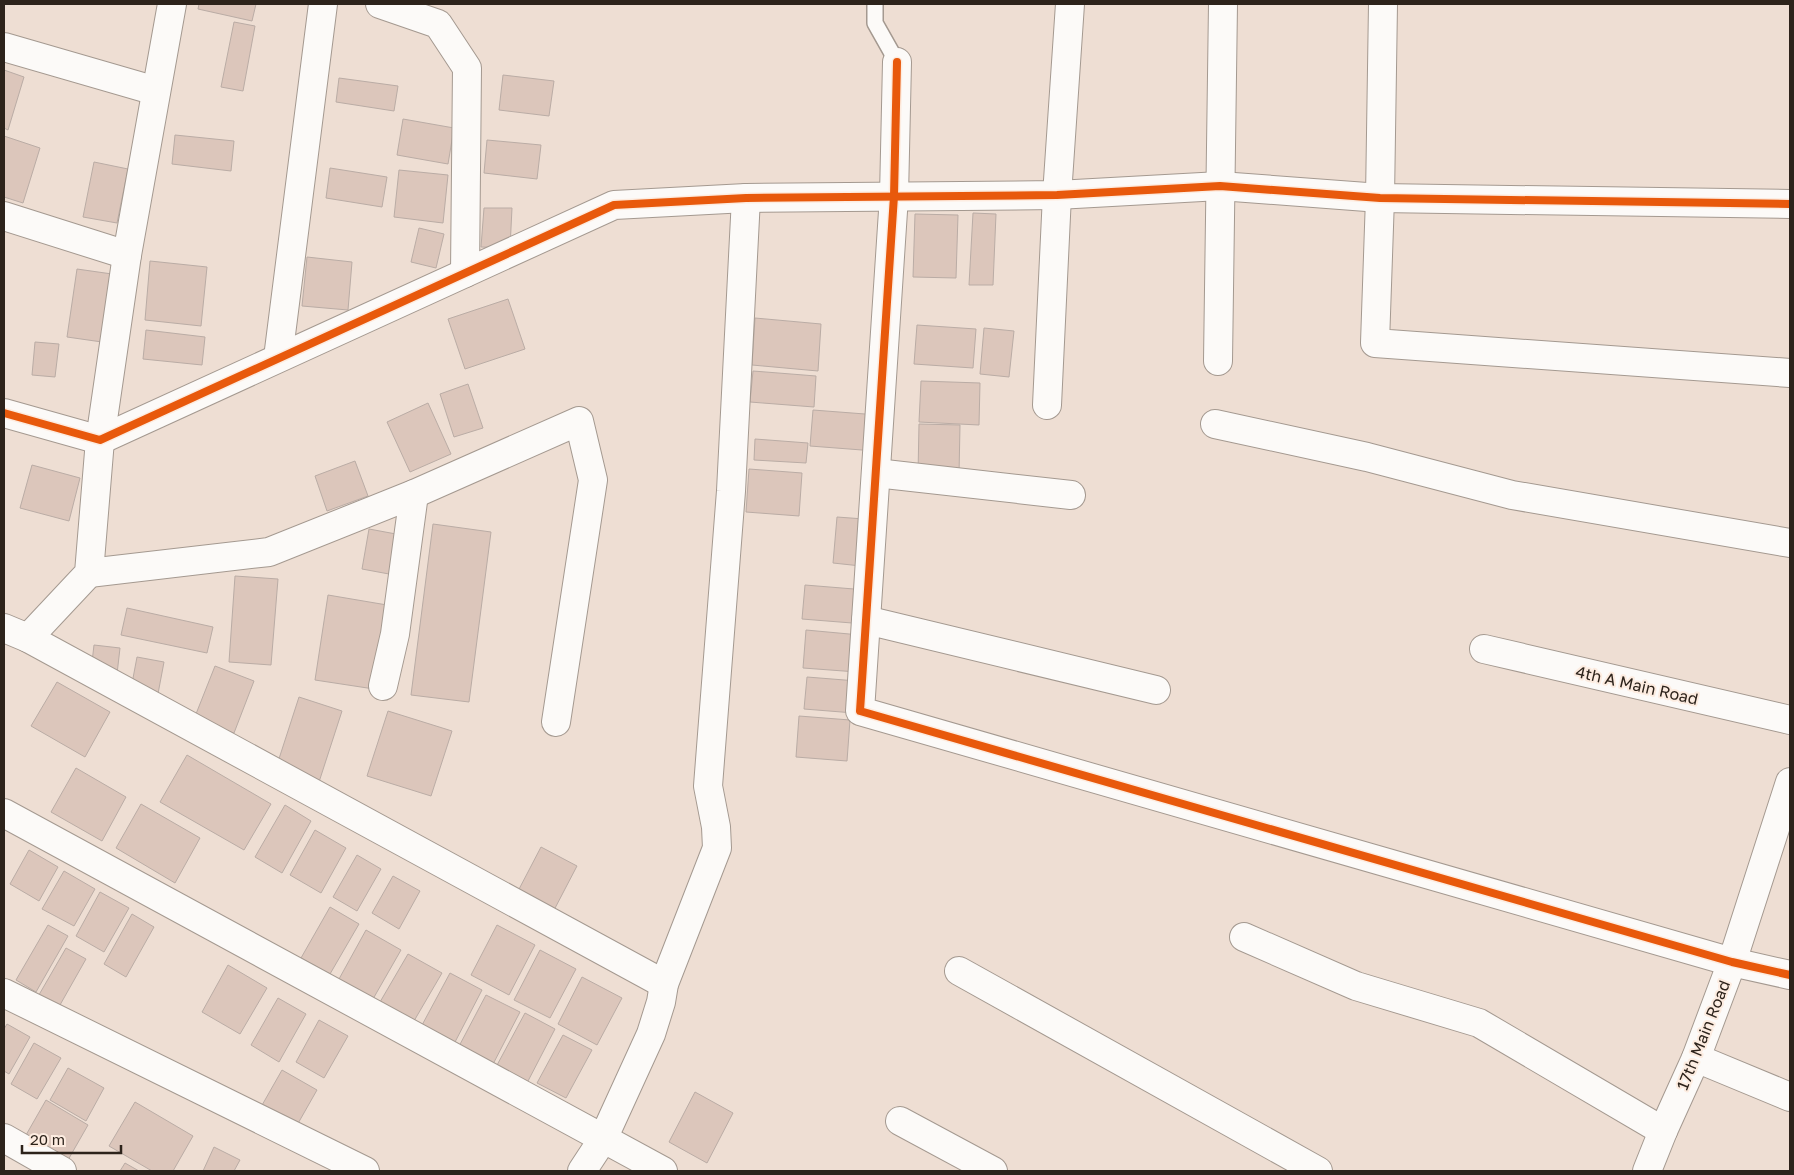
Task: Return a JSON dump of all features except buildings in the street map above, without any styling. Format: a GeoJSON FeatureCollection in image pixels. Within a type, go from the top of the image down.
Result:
{"type":"FeatureCollection","features":[{"type":"Feature","properties":{"kind":"street"},"geometry":{"type":"LineString","coordinates":[[89,573],[100,440],[127,255],[172,4]]}},
{"type":"Feature","properties":{"kind":"street"},"geometry":{"type":"LineString","coordinates":[[278,358],[323,4]]}},
{"type":"Feature","properties":{"kind":"street"},"geometry":{"type":"LineString","coordinates":[[380,4],[438,24],[467,68],[465,273]]}},
{"type":"Feature","properties":{"kind":"street"},"geometry":{"type":"LineString","coordinates":[[1047,405],[1057,195],[1070,4]]}},
{"type":"Feature","properties":{"kind":"street"},"geometry":{"type":"LineString","coordinates":[[1218,362],[1223,4]]}},
{"type":"Feature","properties":{"kind":"street"},"geometry":{"type":"LineString","coordinates":[[1382,4],[1380,198],[1375,343],[1790,373]]}},
{"type":"Feature","properties":{"kind":"street"},"geometry":{"type":"LineString","coordinates":[[4,47],[156,91]]}},
{"type":"Feature","properties":{"kind":"street"},"geometry":{"type":"LineString","coordinates":[[897,62],[894,196],[860,711],[1732,962],[1790,975]]}},
{"type":"Feature","properties":{"kind":"street"},"geometry":{"type":"LineString","coordinates":[[4,413],[100,440],[614,205],[746,198],[1057,195],[1220,186],[1380,198],[1790,204]]}},
{"type":"Feature","properties":{"kind":"street"},"geometry":{"type":"LineString","coordinates":[[582,1171],[603,1140],[651,1034],[661,1002],[664,984],[717,848],[716,826],[708,786],[731,491],[746,198]]}},
{"type":"Feature","properties":{"kind":"street"},"geometry":{"type":"LineString","coordinates":[[4,216],[127,255]]}},
{"type":"Feature","properties":{"kind":"street"},"geometry":{"type":"LineString","coordinates":[[556,722],[593,480],[578,421],[414,494],[269,552],[89,573],[16,633],[664,984]]}},
{"type":"Feature","properties":{"kind":"street"},"geometry":{"type":"LineString","coordinates":[[1215,424],[1367,457],[1512,495],[1790,543]]}},
{"type":"Feature","properties":{"kind":"street"},"geometry":{"type":"LineString","coordinates":[[876,474],[1071,495]]}},
{"type":"Feature","properties":{"kind":"street"},"geometry":{"type":"LineString","coordinates":[[383,686],[395,634],[414,494]]}},
{"type":"Feature","properties":{"kind":"street"},"geometry":{"type":"LineString","coordinates":[[866,620],[1156,690]]}},
{"type":"Feature","properties":{"kind":"street","name":"4th A Main Road"},"geometry":{"type":"LineString","coordinates":[[1484,649],[1790,720]]}},
{"type":"Feature","properties":{"kind":"street","name":"17th Main Road"},"geometry":{"type":"LineString","coordinates":[[1648,1171],[1663,1131],[1696,1058],[1732,962],[1790,782]]}},
{"type":"Feature","properties":{"kind":"street"},"geometry":{"type":"LineString","coordinates":[[4,813],[663,1171]]}},
{"type":"Feature","properties":{"kind":"street"},"geometry":{"type":"LineString","coordinates":[[1244,937],[1356,986],[1478,1023],[1663,1131]]}},
{"type":"Feature","properties":{"kind":"street"},"geometry":{"type":"LineString","coordinates":[[959,972],[1318,1171]]}},
{"type":"Feature","properties":{"kind":"street"},"geometry":{"type":"LineString","coordinates":[[4,993],[365,1171]]}},
{"type":"Feature","properties":{"kind":"street"},"geometry":{"type":"LineString","coordinates":[[1696,1058],[1790,1097]]}},
{"type":"Feature","properties":{"kind":"street"},"geometry":{"type":"LineString","coordinates":[[900,1121],[993,1171]]}},
{"type":"Feature","properties":{"kind":"street"},"geometry":{"type":"LineString","coordinates":[[4,1138],[62,1171]]}},
{"type":"Feature","properties":{"kind":"lane"},"geometry":{"type":"LineString","coordinates":[[875,4],[875,23],[897,62]]}},
{"type":"Feature","properties":{"kind":"cycle path"},"geometry":{"type":"LineString","coordinates":[[897,62],[894,196],[860,711],[1732,962],[1790,975]]}},
{"type":"Feature","properties":{"kind":"cycle path"},"geometry":{"type":"LineString","coordinates":[[4,413],[100,440],[614,205],[746,198],[1057,195],[1220,186],[1380,198],[1790,204]]}}]}
